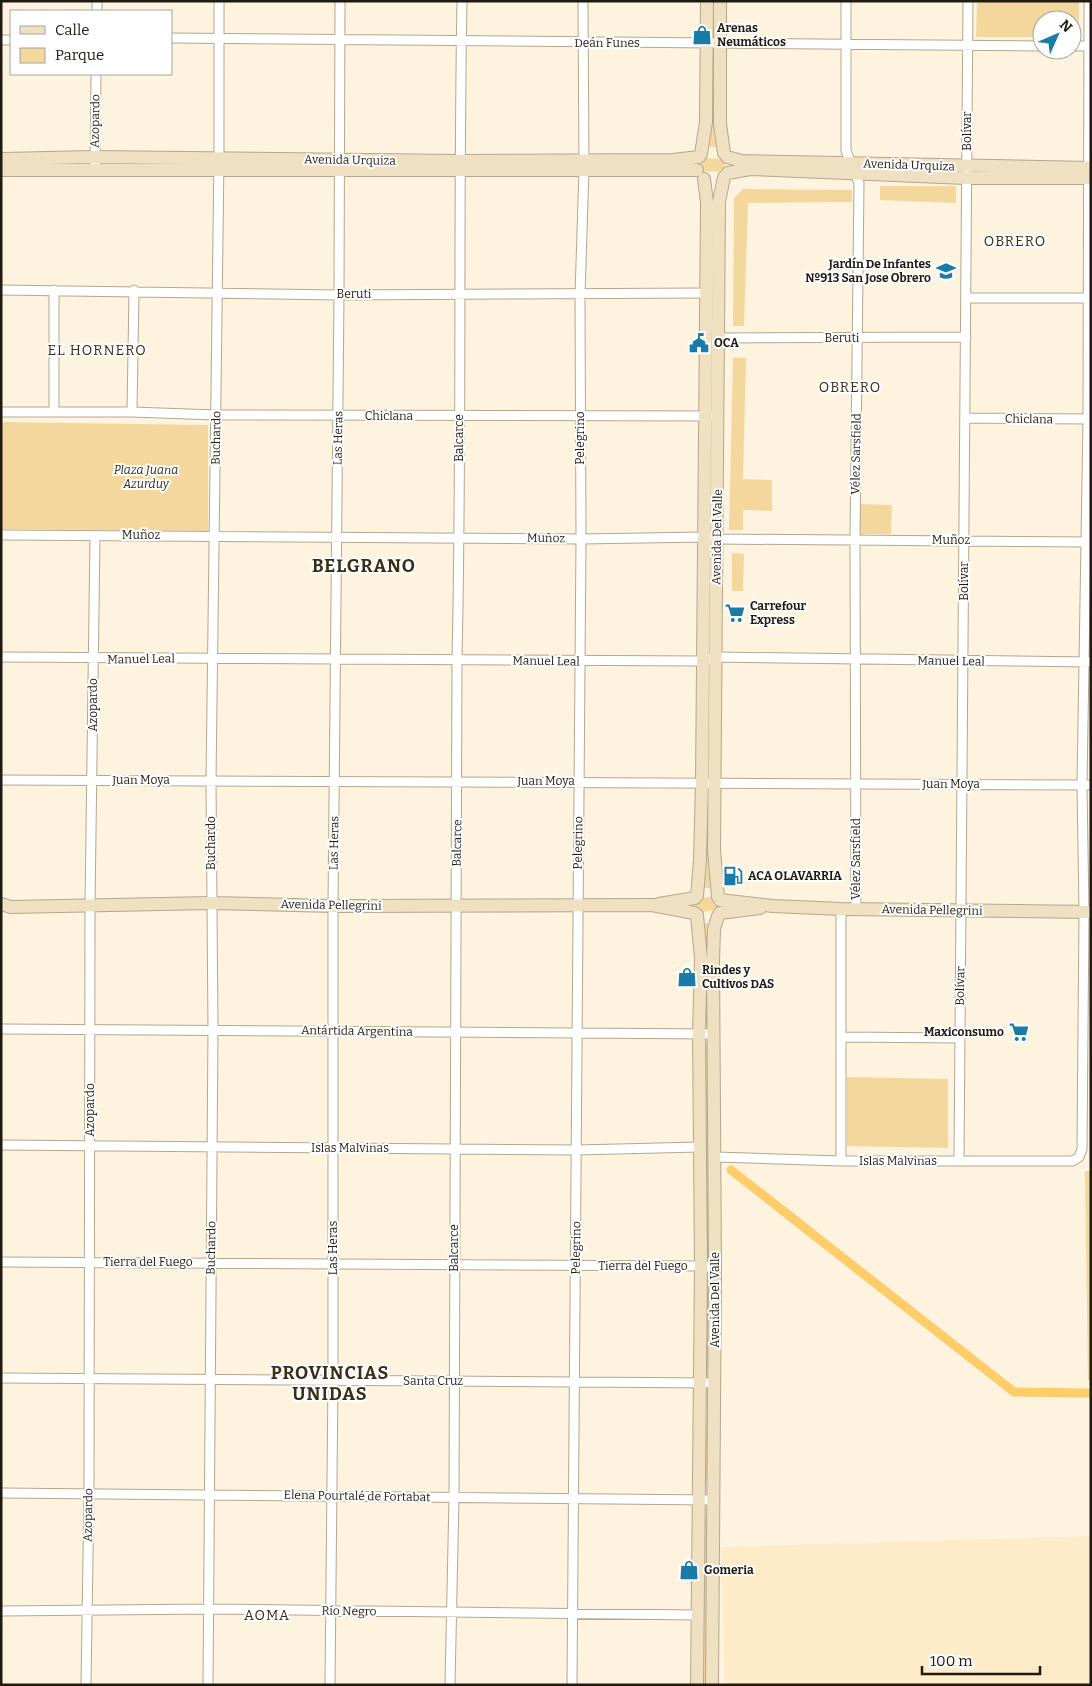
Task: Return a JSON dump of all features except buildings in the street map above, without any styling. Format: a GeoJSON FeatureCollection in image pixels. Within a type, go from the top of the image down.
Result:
{"type":"FeatureCollection","features":[{"type":"Feature","properties":{"kind":"main road","name":"Avenida Del Valle"},"geometry":{"type":"LineString","coordinates":[[696,897],[700,860],[702,782],[717,539],[719,202],[726,175],[726,155],[720,124],[707,1]]}},
{"type":"Feature","properties":{"kind":"main road","name":"Avenida Del Valle"},"geometry":{"type":"LineString","coordinates":[[719,898],[714,850],[716,782],[703,536],[707,202],[700,165],[713,44],[720,1]]}},
{"type":"Feature","properties":{"kind":"main road","name":"Avenida Urquiza"},"geometry":{"type":"LineString","coordinates":[[700,165],[710,149],[742,161],[849,163],[966,172]]}},
{"type":"Feature","properties":{"kind":"main road","name":"Avenida Urquiza"},"geometry":{"type":"LineString","coordinates":[[1,159],[94,163],[460,166],[700,165]]}},
{"type":"Feature","properties":{"kind":"main road"},"geometry":{"type":"LineString","coordinates":[[1,170],[94,163]]}},
{"type":"Feature","properties":{"kind":"main road","name":"Avenida Urquiza"},"geometry":{"type":"LineString","coordinates":[[700,165],[714,182],[726,175],[750,169],[855,174],[966,172],[1090,173]]}},
{"type":"Feature","properties":{"kind":"main road"},"geometry":{"type":"LineString","coordinates":[[709,894],[719,898],[719,914],[708,918],[696,914],[692,906],[696,897],[709,894]]}},
{"type":"Feature","properties":{"kind":"main road","name":"Avenida Pellegrini"},"geometry":{"type":"LineString","coordinates":[[652,906],[696,897]]}},
{"type":"Feature","properties":{"kind":"main road","name":"Avenida Pellegrini"},"geometry":{"type":"LineString","coordinates":[[719,898],[772,906],[856,910],[1087,912]]}},
{"type":"Feature","properties":{"kind":"main road","name":"Avenida Pellegrini"},"geometry":{"type":"LineString","coordinates":[[5,907],[211,903],[333,906],[652,906],[696,914]]}},
{"type":"Feature","properties":{"kind":"main road","name":"Avenida Pellegrini"},"geometry":{"type":"LineString","coordinates":[[719,914],[772,906]]}},
{"type":"Feature","properties":{"kind":"main road","name":"Avenida Del Valle"},"geometry":{"type":"LineString","coordinates":[[696,914],[701,959],[699,1034],[700,1382],[697,1685]]}},
{"type":"Feature","properties":{"kind":"main road","name":"Avenida Del Valle"},"geometry":{"type":"LineString","coordinates":[[712,1685],[715,1268],[713,1034],[714,929],[719,914]]}},
{"type":"Feature","properties":{"kind":"street","name":"Buchardo"},"geometry":{"type":"LineString","coordinates":[[208,1685],[213,1029],[211,780],[214,658],[219,1]]}},
{"type":"Feature","properties":{"kind":"street","name":"Las Heras"},"geometry":{"type":"LineString","coordinates":[[330,1685],[334,1264],[333,906],[340,295],[340,1]]}},
{"type":"Feature","properties":{"kind":"street","name":"Balcarce"},"geometry":{"type":"LineString","coordinates":[[450,1685],[454,1497],[458,781],[456,659],[460,537],[459,294],[462,1]]}},
{"type":"Feature","properties":{"kind":"street","name":"Pelegrino"},"geometry":{"type":"LineString","coordinates":[[572,1685],[572,1498],[577,1150],[576,906],[581,539],[580,295],[583,165],[583,1]]}},
{"type":"Feature","properties":{"kind":"street","name":"Vélez Sarsfield"},"geometry":{"type":"LineString","coordinates":[[846,1],[846,151],[858,183],[855,540],[856,910]]}},
{"type":"Feature","properties":{"kind":"street","name":"Bolívar"},"geometry":{"type":"LineString","coordinates":[[960,1161],[968,1]]}},
{"type":"Feature","properties":{"kind":"street"},"geometry":{"type":"LineString","coordinates":[[1087,912],[1086,785],[1090,298],[1089,1]]}},
{"type":"Feature","properties":{"kind":"street","name":"Deán Funes"},"geometry":{"type":"LineString","coordinates":[[172,38],[1032,46]]}},
{"type":"Feature","properties":{"kind":"street","name":"Azopardo"},"geometry":{"type":"LineString","coordinates":[[94,163],[96,75]]}},
{"type":"Feature","properties":{"kind":"street","name":"Beruti"},"geometry":{"type":"LineString","coordinates":[[1,290],[134,290],[340,295],[706,293]]}},
{"type":"Feature","properties":{"kind":"street"},"geometry":{"type":"LineString","coordinates":[[54,290],[54,412]]}},
{"type":"Feature","properties":{"kind":"street"},"geometry":{"type":"LineString","coordinates":[[132,412],[134,290]]}},
{"type":"Feature","properties":{"kind":"street"},"geometry":{"type":"LineString","coordinates":[[967,298],[1090,298]]}},
{"type":"Feature","properties":{"kind":"street","name":"Beruti"},"geometry":{"type":"LineString","coordinates":[[718,338],[966,337]]}},
{"type":"Feature","properties":{"kind":"street","name":"Chiclana"},"geometry":{"type":"LineString","coordinates":[[1,412],[132,412],[338,416],[704,417],[717,415]]}},
{"type":"Feature","properties":{"kind":"street","name":"Chiclana"},"geometry":{"type":"LineString","coordinates":[[966,418],[1089,420]]}},
{"type":"Feature","properties":{"kind":"street","name":"Muñoz"},"geometry":{"type":"LineString","coordinates":[[1,535],[581,539],[703,536],[717,539],[1088,542]]}},
{"type":"Feature","properties":{"kind":"street","name":"Azopardo"},"geometry":{"type":"LineString","coordinates":[[86,1685],[89,1492],[90,906],[95,536]]}},
{"type":"Feature","properties":{"kind":"street","name":"Manuel Leal"},"geometry":{"type":"LineString","coordinates":[[1,657],[93,659],[456,659],[580,662],[856,658],[964,662],[1087,662]]}},
{"type":"Feature","properties":{"kind":"street","name":"Juan Moya"},"geometry":{"type":"LineString","coordinates":[[1,780],[579,781],[1086,785]]}},
{"type":"Feature","properties":{"kind":"street","name":"Vélez Sarsfield"},"geometry":{"type":"LineString","coordinates":[[841,909],[841,1161]]}},
{"type":"Feature","properties":{"kind":"street","name":"Islas Malvinas"},"geometry":{"type":"LineString","coordinates":[[715,1158],[841,1161],[1073,1161],[1079,1157],[1082,1149],[1087,912]]}},
{"type":"Feature","properties":{"kind":"street","name":"Antártida Argentina"},"geometry":{"type":"LineString","coordinates":[[1,1029],[713,1034]]}},
{"type":"Feature","properties":{"kind":"street"},"geometry":{"type":"LineString","coordinates":[[842,1037],[960,1038]]}},
{"type":"Feature","properties":{"kind":"street","name":"Islas Malvinas"},"geometry":{"type":"LineString","coordinates":[[1,1145],[90,1144],[212,1148],[577,1150],[699,1148]]}},
{"type":"Feature","properties":{"kind":"street","name":"Tierra del Fuego"},"geometry":{"type":"LineString","coordinates":[[1,1262],[700,1266],[715,1268]]}},
{"type":"Feature","properties":{"kind":"street","name":"Santa Cruz"},"geometry":{"type":"LineString","coordinates":[[1,1378],[714,1383]]}},
{"type":"Feature","properties":{"kind":"street","name":"Elena Pourtalé de Fortabat"},"geometry":{"type":"LineString","coordinates":[[1,1493],[89,1492],[713,1500]]}},
{"type":"Feature","properties":{"kind":"street","name":"Río Negro"},"geometry":{"type":"LineString","coordinates":[[1,1611],[208,1609],[451,1614],[697,1615]]}},
{"type":"Feature","properties":{"kind":"shaded area"},"geometry":{"type":"Polygon","coordinates":[[[1091,1536],[1091,1685],[725,1685],[721,1547],[1091,1536]]]}},
{"type":"Feature","properties":{"kind":"green space"},"geometry":{"type":"Polygon","coordinates":[[[977,1],[1079,1],[1079,10],[1032,10],[1032,37],[976,37],[977,1]]]}},
{"type":"Feature","properties":{"kind":"green space"},"geometry":{"type":"Polygon","coordinates":[[[712,51],[714,51],[714,134],[717,147],[707,147],[711,134],[712,51]]]}},
{"type":"Feature","properties":{"kind":"green space"},"geometry":{"type":"Polygon","coordinates":[[[706,158],[721,159],[725,164],[724,169],[718,172],[703,171],[701,162],[706,158]]]}},
{"type":"Feature","properties":{"kind":"green space"},"geometry":{"type":"Polygon","coordinates":[[[880,186],[956,186],[956,203],[880,200],[880,186]]]}},
{"type":"Feature","properties":{"kind":"green space"},"geometry":{"type":"Polygon","coordinates":[[[743,189],[852,190],[852,202],[748,203],[744,326],[733,326],[734,198],[743,189]]]}},
{"type":"Feature","properties":{"kind":"green space"},"geometry":{"type":"Polygon","coordinates":[[[733,358],[746,358],[743,479],[772,480],[772,511],[743,510],[743,530],[729,530],[733,358]]]}},
{"type":"Feature","properties":{"kind":"green space","name":"Plaza Juana Azurduy"},"geometry":{"type":"Polygon","coordinates":[[[1,422],[208,425],[208,531],[1,529],[1,422]]]}},
{"type":"Feature","properties":{"kind":"green space"},"geometry":{"type":"Polygon","coordinates":[[[860,504],[892,505],[891,534],[860,534],[860,504]]]}},
{"type":"Feature","properties":{"kind":"green space"},"geometry":{"type":"Polygon","coordinates":[[[732,553],[744,554],[743,591],[732,591],[732,553]]]}},
{"type":"Feature","properties":{"kind":"green space"},"geometry":{"type":"Polygon","coordinates":[[[708,791],[708,861],[713,888],[701,888],[708,791]]]}},
{"type":"Feature","properties":{"kind":"green space"},"geometry":{"type":"Polygon","coordinates":[[[711,897],[718,904],[716,910],[702,912],[696,907],[696,903],[700,898],[711,897]]]}},
{"type":"Feature","properties":{"kind":"green space"},"geometry":{"type":"Polygon","coordinates":[[[701,923],[711,923],[707,1016],[703,1016],[701,923]]]}},
{"type":"Feature","properties":{"kind":"green space"},"geometry":{"type":"Polygon","coordinates":[[[703,1044],[708,1044],[709,1254],[705,1254],[703,1044]]]}},
{"type":"Feature","properties":{"kind":"green space"},"geometry":{"type":"Polygon","coordinates":[[[847,1077],[948,1079],[948,1148],[847,1146],[847,1077]]]}},
{"type":"Feature","properties":{"kind":"green space"},"geometry":{"type":"Polygon","coordinates":[[[1085,1171],[1091,1171],[1091,1379],[1088,1380],[1085,1171]]]}},
{"type":"Feature","properties":{"kind":"green space"},"geometry":{"type":"Polygon","coordinates":[[[705,1281],[709,1281],[708,1370],[704,1370],[705,1281]]]}},
{"type":"Feature","properties":{"kind":"green space"},"geometry":{"type":"Polygon","coordinates":[[[705,1424],[709,1427],[708,1482],[704,1482],[705,1424]]]}},
{"type":"Feature","properties":{"kind":"green space"},"geometry":{"type":"Polygon","coordinates":[[[704,1514],[708,1514],[707,1685],[702,1685],[704,1514]]]}},
{"type":"Feature","properties":{"kind":"waterway"},"geometry":{"type":"LineString","coordinates":[[731,1170],[1014,1392],[1091,1393]]}},
{"type":"Feature","properties":{"kind":"place","name":"Arenas Neumáticos"},"geometry":{"type":"Point","coordinates":[702,35]}},
{"type":"Feature","properties":{"kind":"place","name":"Jardín De Infantes Nº913 San Jose Obrero"},"geometry":{"type":"Point","coordinates":[946,271]}},
{"type":"Feature","properties":{"kind":"place","name":"OCA"},"geometry":{"type":"Point","coordinates":[699,343]}},
{"type":"Feature","properties":{"kind":"place","name":"Carrefour Express"},"geometry":{"type":"Point","coordinates":[735,613]}},
{"type":"Feature","properties":{"kind":"place","name":"ACA OLAVARRIA"},"geometry":{"type":"Point","coordinates":[733,876]}},
{"type":"Feature","properties":{"kind":"place","name":"Rindes y Cultivos DAS"},"geometry":{"type":"Point","coordinates":[687,977]}},
{"type":"Feature","properties":{"kind":"place","name":"Maxiconsumo"},"geometry":{"type":"Point","coordinates":[1019,1032]}},
{"type":"Feature","properties":{"kind":"place","name":"Gomeria"},"geometry":{"type":"Point","coordinates":[689,1570]}},
{"type":"Feature","properties":{"kind":"district","name":"OBRERO"},"geometry":{"type":"Point","coordinates":[1015,241]}},
{"type":"Feature","properties":{"kind":"district","name":"EL HORNERO"},"geometry":{"type":"Point","coordinates":[97,350]}},
{"type":"Feature","properties":{"kind":"district","name":"OBRERO"},"geometry":{"type":"Point","coordinates":[850,387]}},
{"type":"Feature","properties":{"kind":"district","name":"BELGRANO"},"geometry":{"type":"Point","coordinates":[364,566]}},
{"type":"Feature","properties":{"kind":"district","name":"PROVINCIAS UNIDAS"},"geometry":{"type":"Point","coordinates":[330,1384]}},
{"type":"Feature","properties":{"kind":"district","name":"AOMA"},"geometry":{"type":"Point","coordinates":[267,1615]}}]}
